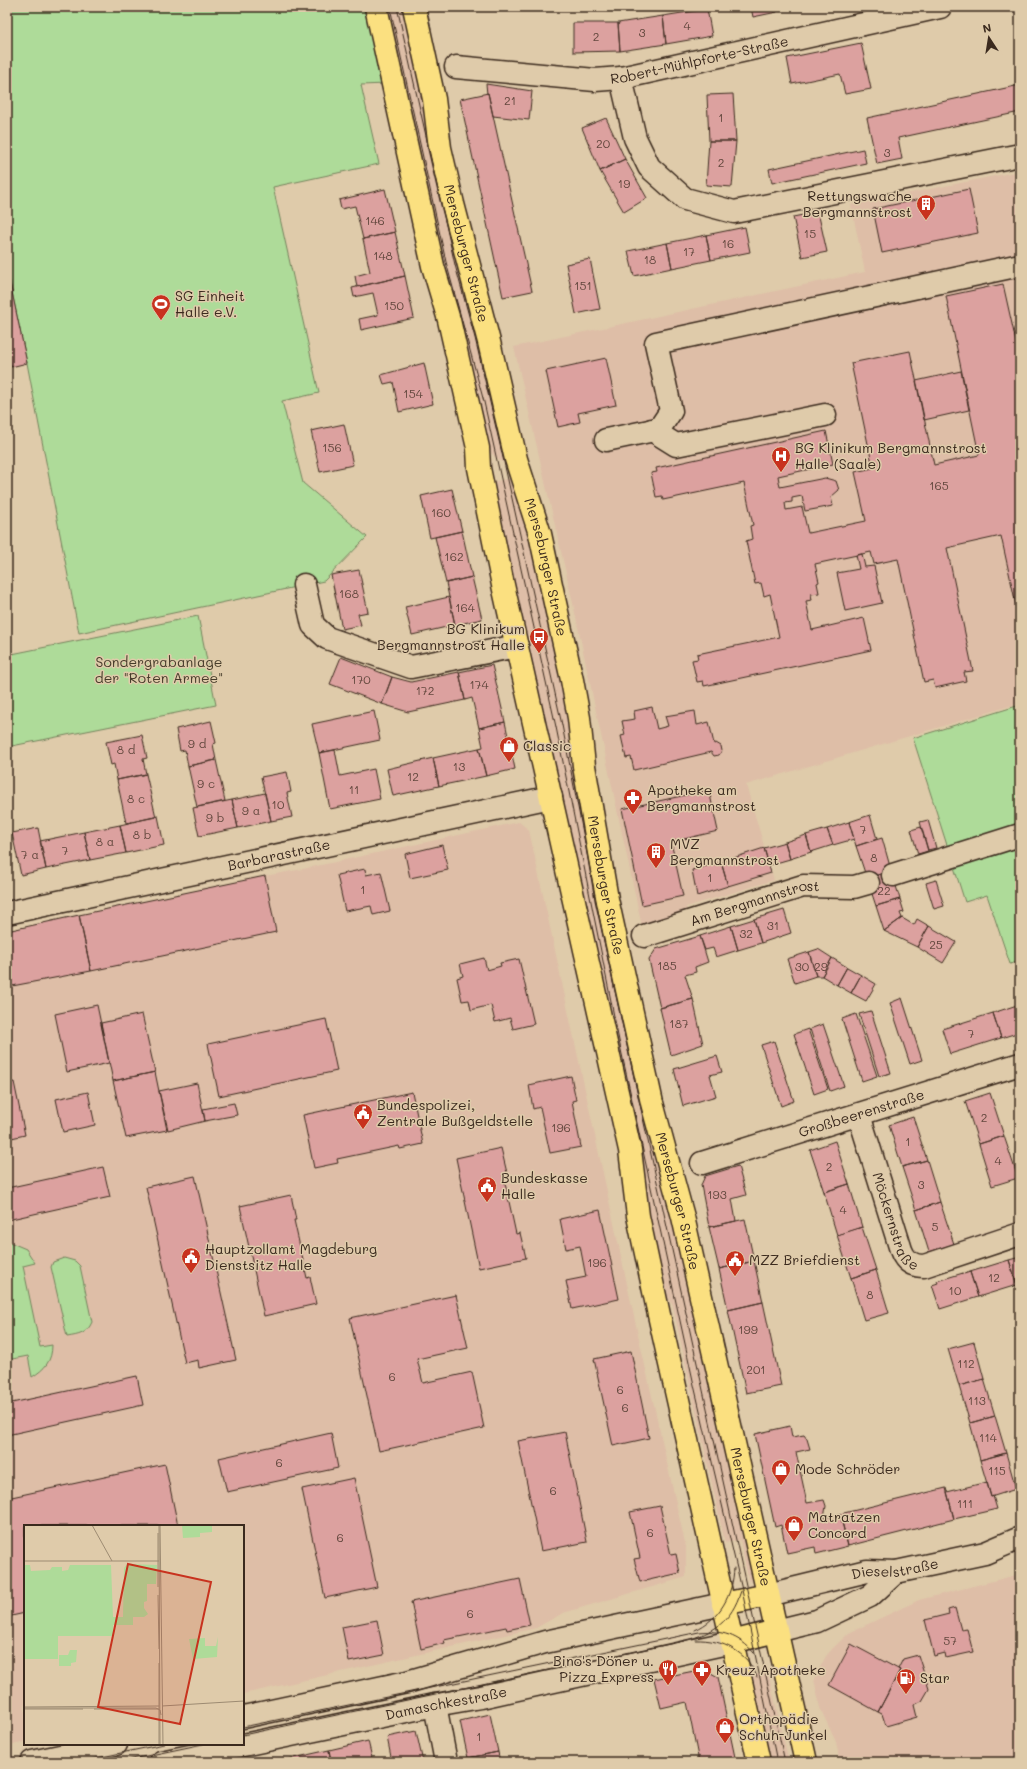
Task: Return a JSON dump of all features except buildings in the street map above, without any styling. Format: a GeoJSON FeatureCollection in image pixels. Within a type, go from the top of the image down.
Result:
{"type":"FeatureCollection","features":[{"type":"Feature","properties":{"kind":"main road"},"geometry":{"type":"LineString","coordinates":[[376,7],[433,266],[449,320],[478,448],[479,468],[517,646],[630,1150],[638,1216],[659,1315],[759,1762]]}},
{"type":"Feature","properties":{"kind":"main road","name":"Merseburger Straße"},"geometry":{"type":"LineString","coordinates":[[414,7],[434,99],[440,148],[452,204],[489,342],[516,459],[540,534],[579,718],[584,766],[607,899],[652,1103],[683,1217],[806,1762]]}},
{"type":"Feature","properties":{"kind":"main road"},"geometry":{"type":"LineString","coordinates":[[723,1604],[768,1594]]}},
{"type":"Feature","properties":{"kind":"main road"},"geometry":{"type":"LineString","coordinates":[[732,1642],[776,1631]]}},
{"type":"Feature","properties":{"kind":"street","name":"Robert-Mühlpforte-Straße"},"geometry":{"type":"LineString","coordinates":[[456,67],[595,80],[621,78],[940,7]]}},
{"type":"Feature","properties":{"kind":"street"},"geometry":{"type":"LineString","coordinates":[[621,78],[635,138],[649,167],[684,199],[734,212],[1020,155]]}},
{"type":"Feature","properties":{"kind":"street"},"geometry":{"type":"LineString","coordinates":[[606,440],[659,429],[671,411],[656,343],[971,283],[1020,265]]}},
{"type":"Feature","properties":{"kind":"street"},"geometry":{"type":"LineString","coordinates":[[652,430],[676,445],[825,415]]}},
{"type":"Feature","properties":{"kind":"street"},"geometry":{"type":"LineString","coordinates":[[304,585],[313,625],[327,638],[411,667],[517,646]]}},
{"type":"Feature","properties":{"kind":"street","name":"Barbarastraße"},"geometry":{"type":"LineString","coordinates":[[7,913],[551,797]]}},
{"type":"Feature","properties":{"kind":"street"},"geometry":{"type":"LineString","coordinates":[[893,875],[1020,835]]}},
{"type":"Feature","properties":{"kind":"street","name":"Am Bergmannstrost"},"geometry":{"type":"LineString","coordinates":[[644,936],[803,886],[854,887],[868,883]]}},
{"type":"Feature","properties":{"kind":"street","name":"Großbeerenstraße"},"geometry":{"type":"LineString","coordinates":[[702,1163],[1020,1064]]}},
{"type":"Feature","properties":{"kind":"street","name":"Möckernstraße"},"geometry":{"type":"LineString","coordinates":[[858,1115],[901,1250],[909,1263],[916,1266],[924,1266],[1020,1234]]}},
{"type":"Feature","properties":{"kind":"street","name":"Dieselstraße"},"geometry":{"type":"LineString","coordinates":[[768,1594],[867,1571],[896,1572],[985,1553],[1020,1538]]}},
{"type":"Feature","properties":{"kind":"street"},"geometry":{"type":"LineString","coordinates":[[776,1631],[817,1621],[870,1596],[896,1572]]}},
{"type":"Feature","properties":{"kind":"street","name":"Damaschkestraße"},"geometry":{"type":"LineString","coordinates":[[244,1717],[407,1682],[546,1642],[723,1604]]}},
{"type":"Feature","properties":{"kind":"street","name":"Damaschkestraße"},"geometry":{"type":"LineString","coordinates":[[244,1745],[435,1705],[481,1697],[732,1642]]}},
{"type":"Feature","properties":{"kind":"street"},"geometry":{"type":"LineString","coordinates":[[435,1705],[446,1762]]}},
{"type":"Feature","properties":{"kind":"street"},"geometry":{"type":"LineString","coordinates":[[32,1762],[111,1745]]}},
{"type":"Feature","properties":{"kind":"street","name":"Damaschkestraße"},"geometry":{"type":"LineString","coordinates":[[161,1762],[243,1745]]}},
{"type":"Feature","properties":{"kind":"shaded area"},"geometry":{"type":"Polygon","coordinates":[[[385,7],[401,7],[506,463],[500,461],[491,453],[470,364],[440,254],[385,7]]]}},
{"type":"Feature","properties":{"kind":"shaded area","name":"BG Klinikum Bergmannstrost Halle (Saale)"},"geometry":{"type":"Polygon","coordinates":[[[1020,171],[1020,703],[746,785],[774,880],[686,907],[690,921],[644,936],[572,599],[514,347],[865,272],[851,205],[1020,171]]]}},
{"type":"Feature","properties":{"kind":"shaded area"},"geometry":{"type":"Polygon","coordinates":[[[511,478],[530,525],[663,1177],[754,1567],[753,1576],[749,1582],[740,1540],[725,1543],[673,1306],[668,1298],[656,1255],[570,840],[492,482],[511,478]]]}},
{"type":"Feature","properties":{"kind":"shaded area"},"geometry":{"type":"Polygon","coordinates":[[[519,822],[529,830],[635,1321],[686,1547],[686,1577],[563,1613],[536,1628],[244,1694],[244,1525],[24,1525],[24,1742],[7,1746],[7,931],[519,822]]]}},
{"type":"Feature","properties":{"kind":"shaded area"},"geometry":{"type":"Polygon","coordinates":[[[1020,1574],[1020,1762],[840,1762],[836,1742],[820,1708],[814,1679],[826,1656],[834,1647],[849,1633],[919,1600],[1020,1574]]]}},
{"type":"Feature","properties":{"kind":"shaded area"},"geometry":{"type":"Polygon","coordinates":[[[768,1672],[789,1762],[767,1762],[751,1676],[768,1672]]]}},
{"type":"Feature","properties":{"kind":"green space","name":"SG Einheit Halle e.V."},"geometry":{"type":"Polygon","coordinates":[[[7,7],[368,7],[386,84],[361,85],[379,164],[273,187],[319,393],[282,401],[303,483],[367,537],[324,581],[79,633],[27,363],[9,278],[7,278],[7,7]]]}},
{"type":"Feature","properties":{"kind":"green space","name":"Sondergrabanlage der \"Roten Armee\""},"geometry":{"type":"Polygon","coordinates":[[[198,616],[216,705],[7,747],[7,655],[198,616]]]}},
{"type":"Feature","properties":{"kind":"green space"},"geometry":{"type":"Polygon","coordinates":[[[1020,705],[1020,961],[1010,964],[987,895],[965,902],[913,738],[1020,705]]]}},
{"type":"Feature","properties":{"kind":"green space"},"geometry":{"type":"Polygon","coordinates":[[[7,1241],[26,1249],[35,1263],[23,1266],[40,1347],[52,1345],[51,1356],[47,1364],[41,1371],[32,1377],[28,1356],[7,1360],[7,1241]]]}},
{"type":"Feature","properties":{"kind":"green space"},"geometry":{"type":"Polygon","coordinates":[[[64,1258],[75,1261],[80,1266],[92,1322],[88,1329],[79,1335],[67,1337],[51,1267],[53,1262],[64,1258]]]}},
{"type":"Feature","properties":{"kind":"tram line"},"geometry":{"type":"LineString","coordinates":[[390,7],[446,262],[484,402],[556,727],[618,1036],[694,1385],[742,1590],[777,1762]]}},
{"type":"Feature","properties":{"kind":"tram line"},"geometry":{"type":"LineString","coordinates":[[397,7],[455,265],[475,338],[504,462],[562,725],[605,946],[785,1762]]}},
{"type":"Feature","properties":{"kind":"tram line"},"geometry":{"type":"LineString","coordinates":[[695,1630],[712,1619],[724,1605],[731,1588],[734,1568]]}},
{"type":"Feature","properties":{"kind":"tram line"},"geometry":{"type":"LineString","coordinates":[[244,1735],[695,1638],[705,1634],[727,1618],[737,1602],[741,1591]]}},
{"type":"Feature","properties":{"kind":"tram line"},"geometry":{"type":"LineString","coordinates":[[244,1727],[699,1632],[715,1632],[729,1635],[742,1642],[754,1653]]}},
{"type":"Feature","properties":{"kind":"tram line"},"geometry":{"type":"LineString","coordinates":[[696,1640],[715,1642],[733,1649],[741,1654],[753,1668],[757,1677]]}},
{"type":"Feature","properties":{"kind":"tram line"},"geometry":{"type":"LineString","coordinates":[[78,1762],[159,1745]]}},
{"type":"Feature","properties":{"kind":"tram line"},"geometry":{"type":"LineString","coordinates":[[118,1762],[198,1745]]}},
{"type":"Feature","properties":{"kind":"place","name":"Rettungswache Bergmannstrost"},"geometry":{"type":"Point","coordinates":[926,221]}},
{"type":"Feature","properties":{"kind":"place","name":"SG Einheit Halle e.V."},"geometry":{"type":"Point","coordinates":[161,321]}},
{"type":"Feature","properties":{"kind":"place","name":"BG Klinikum Bergmannstrost Halle (Saale)"},"geometry":{"type":"Point","coordinates":[781,473]}},
{"type":"Feature","properties":{"kind":"place","name":"BG Klinikum Bergmannstrost Halle"},"geometry":{"type":"Point","coordinates":[539,654]}},
{"type":"Feature","properties":{"kind":"place","name":"Classic"},"geometry":{"type":"Point","coordinates":[509,763]}},
{"type":"Feature","properties":{"kind":"place","name":"Apotheke am Bergmannstrost"},"geometry":{"type":"Point","coordinates":[633,815]}},
{"type":"Feature","properties":{"kind":"place","name":"MVZ Bergmannstrost"},"geometry":{"type":"Point","coordinates":[656,869]}},
{"type":"Feature","properties":{"kind":"place","name":"Bundespolizei, Zentrale Bußgeldstelle"},"geometry":{"type":"Point","coordinates":[363,1130]}},
{"type":"Feature","properties":{"kind":"place","name":"Bundeskasse Halle"},"geometry":{"type":"Point","coordinates":[487,1203]}},
{"type":"Feature","properties":{"kind":"place","name":"Hauptzollamt Magdeburg Dienstsitz Halle"},"geometry":{"type":"Point","coordinates":[191,1274]}},
{"type":"Feature","properties":{"kind":"place","name":"MZZ Briefdienst"},"geometry":{"type":"Point","coordinates":[735,1277]}},
{"type":"Feature","properties":{"kind":"place","name":"Mode Schröder"},"geometry":{"type":"Point","coordinates":[781,1486]}},
{"type":"Feature","properties":{"kind":"place","name":"Matratzen Concord"},"geometry":{"type":"Point","coordinates":[794,1542]}},
{"type":"Feature","properties":{"kind":"place","name":"Bino's Döner u. Pizza Express"},"geometry":{"type":"Point","coordinates":[668,1686]}},
{"type":"Feature","properties":{"kind":"place","name":"Kreuz Apotheke"},"geometry":{"type":"Point","coordinates":[702,1687]}},
{"type":"Feature","properties":{"kind":"place","name":"Star"},"geometry":{"type":"Point","coordinates":[906,1695]}},
{"type":"Feature","properties":{"kind":"place","name":"Orthopädie Schuh-Junkel"},"geometry":{"type":"Point","coordinates":[725,1744]}}]}
